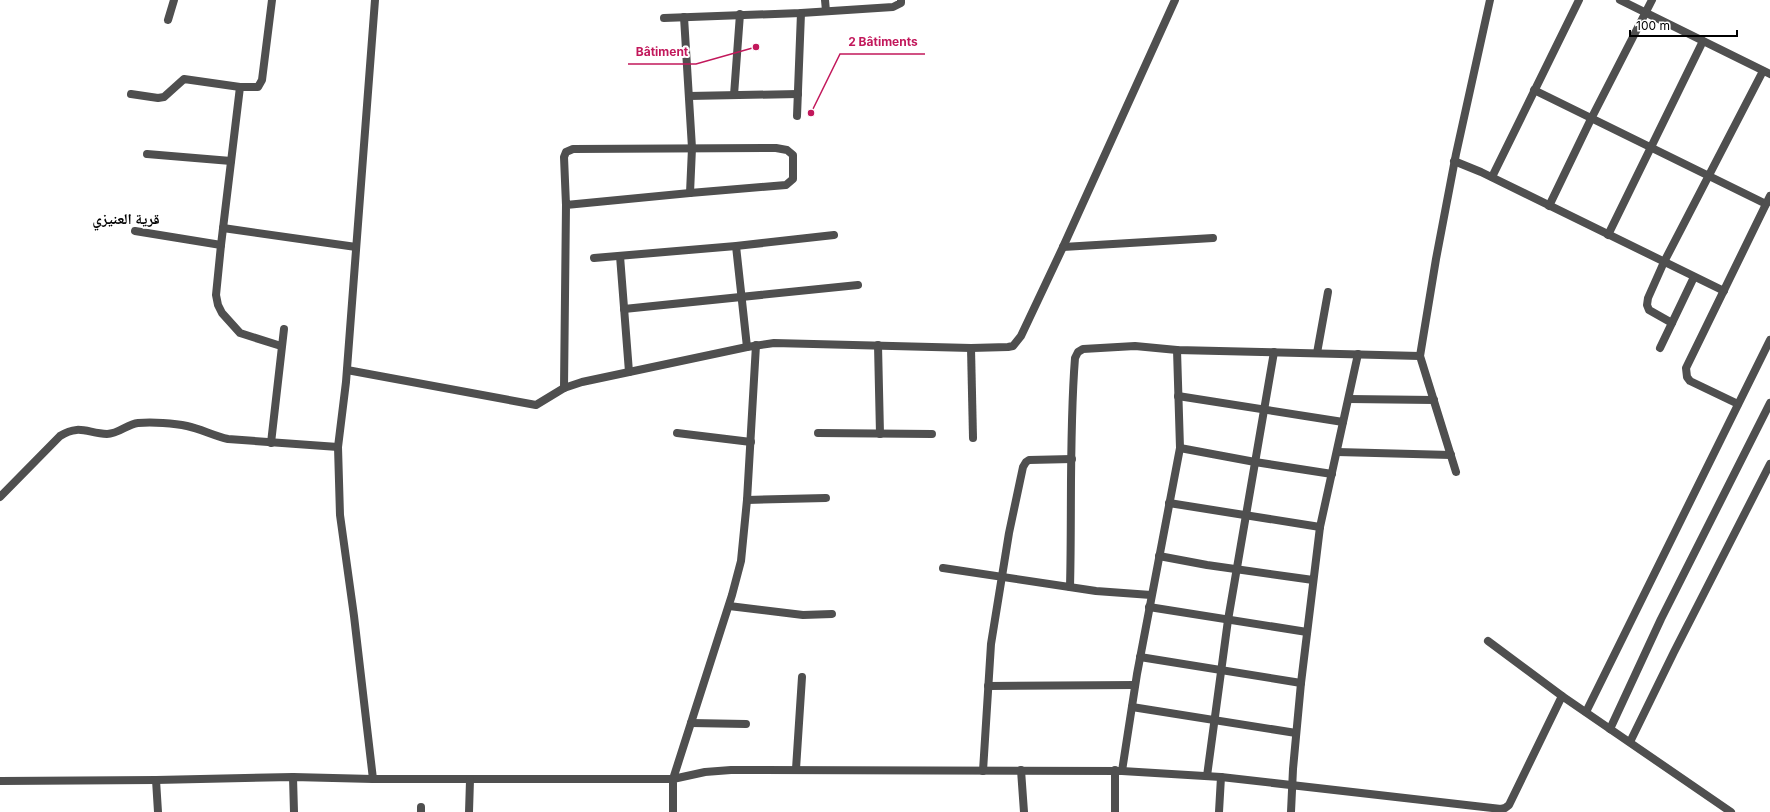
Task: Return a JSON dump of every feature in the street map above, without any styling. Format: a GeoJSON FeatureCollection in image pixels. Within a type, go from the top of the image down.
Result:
{"type":"FeatureCollection","features":[{"type":"Feature","properties":{"kind":"street"},"geometry":{"type":"LineString","coordinates":[[168,20],[174,0]]}},
{"type":"Feature","properties":{"kind":"street"},"geometry":{"type":"LineString","coordinates":[[130,94],[158,98],[164,97],[184,79],[240,87],[258,87],[262,80],[272,0]]}},
{"type":"Feature","properties":{"kind":"street"},"geometry":{"type":"LineString","coordinates":[[373,779],[354,616],[340,515],[338,446],[347,370],[375,0]]}},
{"type":"Feature","properties":{"kind":"street"},"geometry":{"type":"LineString","coordinates":[[825,0],[826,11]]}},
{"type":"Feature","properties":{"kind":"street"},"geometry":{"type":"LineString","coordinates":[[664,18],[740,14],[801,13],[893,7],[901,3],[901,0]]}},
{"type":"Feature","properties":{"kind":"street"},"geometry":{"type":"LineString","coordinates":[[347,370],[536,405],[564,388],[582,382],[756,345],[774,343],[971,348],[1008,347],[1017,342],[1063,247],[1175,0]]}},
{"type":"Feature","properties":{"kind":"street"},"geometry":{"type":"LineString","coordinates":[[1456,472],[1420,356],[1454,161],[1490,0]]}},
{"type":"Feature","properties":{"kind":"street"},"geometry":{"type":"LineString","coordinates":[[1492,177],[1579,0]]}},
{"type":"Feature","properties":{"kind":"street"},"geometry":{"type":"LineString","coordinates":[[1620,0],[1767,73],[1664,262],[1648,298],[1647,305],[1649,310],[1672,323]]}},
{"type":"Feature","properties":{"kind":"street"},"geometry":{"type":"LineString","coordinates":[[1549,206],[1591,119],[1652,0]]}},
{"type":"Feature","properties":{"kind":"street"},"geometry":{"type":"LineString","coordinates":[[797,116],[801,13]]}},
{"type":"Feature","properties":{"kind":"street"},"geometry":{"type":"LineString","coordinates":[[734,95],[740,14]]}},
{"type":"Feature","properties":{"kind":"street"},"geometry":{"type":"LineString","coordinates":[[684,17],[692,148],[690,193]]}},
{"type":"Feature","properties":{"kind":"street"},"geometry":{"type":"LineString","coordinates":[[1608,235],[1703,41]]}},
{"type":"Feature","properties":{"kind":"street"},"geometry":{"type":"LineString","coordinates":[[240,87],[216,296],[222,313],[240,333],[281,346]]}},
{"type":"Feature","properties":{"kind":"street"},"geometry":{"type":"LineString","coordinates":[[1534,90],[1766,204]]}},
{"type":"Feature","properties":{"kind":"street"},"geometry":{"type":"LineString","coordinates":[[689,96],[798,94]]}},
{"type":"Feature","properties":{"kind":"street"},"geometry":{"type":"LineString","coordinates":[[564,388],[566,205],[564,157],[566,152],[570,150],[776,148],[787,150],[793,155],[793,179],[789,184],[781,186],[566,205]]}},
{"type":"Feature","properties":{"kind":"street"},"geometry":{"type":"LineString","coordinates":[[147,154],[231,161]]}},
{"type":"Feature","properties":{"kind":"street"},"geometry":{"type":"LineString","coordinates":[[1454,161],[1492,177],[1724,291]]}},
{"type":"Feature","properties":{"kind":"street"},"geometry":{"type":"LineString","coordinates":[[1738,404],[1690,381],[1685,373],[1692,354],[1770,196]]}},
{"type":"Feature","properties":{"kind":"street"},"geometry":{"type":"LineString","coordinates":[[223,228],[356,247]]}},
{"type":"Feature","properties":{"kind":"street"},"geometry":{"type":"LineString","coordinates":[[136,231],[221,245]]}},
{"type":"Feature","properties":{"kind":"street"},"geometry":{"type":"LineString","coordinates":[[594,258],[736,246],[834,235]]}},
{"type":"Feature","properties":{"kind":"street"},"geometry":{"type":"LineString","coordinates":[[1063,247],[1213,238]]}},
{"type":"Feature","properties":{"kind":"street"},"geometry":{"type":"LineString","coordinates":[[736,246],[747,347]]}},
{"type":"Feature","properties":{"kind":"street"},"geometry":{"type":"LineString","coordinates":[[620,256],[628,372]]}},
{"type":"Feature","properties":{"kind":"street"},"geometry":{"type":"LineString","coordinates":[[1660,348],[1694,277]]}},
{"type":"Feature","properties":{"kind":"street"},"geometry":{"type":"LineString","coordinates":[[624,309],[858,285]]}},
{"type":"Feature","properties":{"kind":"street"},"geometry":{"type":"LineString","coordinates":[[1317,353],[1328,292]]}},
{"type":"Feature","properties":{"kind":"street"},"geometry":{"type":"LineString","coordinates":[[270,443],[284,329]]}},
{"type":"Feature","properties":{"kind":"street"},"geometry":{"type":"LineString","coordinates":[[1586,712],[1770,340]]}},
{"type":"Feature","properties":{"kind":"street"},"geometry":{"type":"LineString","coordinates":[[673,812],[673,779],[729,606],[741,561],[747,500],[756,345]]}},
{"type":"Feature","properties":{"kind":"street"},"geometry":{"type":"LineString","coordinates":[[878,345],[880,434]]}},
{"type":"Feature","properties":{"kind":"street"},"geometry":{"type":"LineString","coordinates":[[1070,586],[1074,368],[1075,358],[1078,352],[1083,349],[1135,346],[1177,350],[1420,356]]}},
{"type":"Feature","properties":{"kind":"street"},"geometry":{"type":"LineString","coordinates":[[971,348],[974,438]]}},
{"type":"Feature","properties":{"kind":"street"},"geometry":{"type":"LineString","coordinates":[[1115,812],[1118,770],[1132,707],[1151,595],[1180,448],[1177,350]]}},
{"type":"Feature","properties":{"kind":"street"},"geometry":{"type":"LineString","coordinates":[[1207,776],[1228,620],[1274,352]]}},
{"type":"Feature","properties":{"kind":"street"},"geometry":{"type":"LineString","coordinates":[[1292,812],[1292,785],[1296,733],[1320,527],[1358,354]]}},
{"type":"Feature","properties":{"kind":"street"},"geometry":{"type":"LineString","coordinates":[[1178,396],[1264,408],[1343,422]]}},
{"type":"Feature","properties":{"kind":"street"},"geometry":{"type":"LineString","coordinates":[[1349,398],[1434,400]]}},
{"type":"Feature","properties":{"kind":"street"},"geometry":{"type":"LineString","coordinates":[[1610,729],[1665,613],[1770,404]]}},
{"type":"Feature","properties":{"kind":"street"},"geometry":{"type":"LineString","coordinates":[[0,497],[60,436],[67,432],[79,429],[106,434],[115,433],[136,423],[187,426],[221,438],[270,443],[338,446]]}},
{"type":"Feature","properties":{"kind":"street"},"geometry":{"type":"LineString","coordinates":[[677,433],[751,442]]}},
{"type":"Feature","properties":{"kind":"street"},"geometry":{"type":"LineString","coordinates":[[818,433],[932,434]]}},
{"type":"Feature","properties":{"kind":"street"},"geometry":{"type":"LineString","coordinates":[[1180,448],[1332,474]]}},
{"type":"Feature","properties":{"kind":"street"},"geometry":{"type":"LineString","coordinates":[[1337,452],[1451,455]]}},
{"type":"Feature","properties":{"kind":"street"},"geometry":{"type":"LineString","coordinates":[[983,771],[991,644],[1009,532],[1023,467],[1026,462],[1072,459]]}},
{"type":"Feature","properties":{"kind":"street"},"geometry":{"type":"LineString","coordinates":[[1630,742],[1770,464]]}},
{"type":"Feature","properties":{"kind":"street"},"geometry":{"type":"LineString","coordinates":[[747,500],[826,498]]}},
{"type":"Feature","properties":{"kind":"street"},"geometry":{"type":"LineString","coordinates":[[1169,503],[1246,514],[1320,527]]}},
{"type":"Feature","properties":{"kind":"street"},"geometry":{"type":"LineString","coordinates":[[1159,556],[1207,565],[1314,580]]}},
{"type":"Feature","properties":{"kind":"street"},"geometry":{"type":"LineString","coordinates":[[943,568],[1070,586],[1096,592],[1151,595]]}},
{"type":"Feature","properties":{"kind":"street"},"geometry":{"type":"LineString","coordinates":[[729,606],[803,615],[832,614]]}},
{"type":"Feature","properties":{"kind":"street"},"geometry":{"type":"LineString","coordinates":[[1149,607],[1307,632]]}},
{"type":"Feature","properties":{"kind":"street"},"geometry":{"type":"LineString","coordinates":[[1488,641],[1562,696],[1731,812]]}},
{"type":"Feature","properties":{"kind":"street"},"geometry":{"type":"LineString","coordinates":[[1140,657],[1301,683]]}},
{"type":"Feature","properties":{"kind":"street"},"geometry":{"type":"LineString","coordinates":[[796,769],[802,677]]}},
{"type":"Feature","properties":{"kind":"street"},"geometry":{"type":"LineString","coordinates":[[988,686],[1135,685]]}},
{"type":"Feature","properties":{"kind":"street"},"geometry":{"type":"LineString","coordinates":[[0,781],[293,777],[470,780],[673,779],[717,770],[1118,770],[1221,777],[1501,809],[1505,808],[1562,696]]}},
{"type":"Feature","properties":{"kind":"street"},"geometry":{"type":"LineString","coordinates":[[1132,707],[1296,733]]}},
{"type":"Feature","properties":{"kind":"street"},"geometry":{"type":"LineString","coordinates":[[691,723],[746,724]]}},
{"type":"Feature","properties":{"kind":"street"},"geometry":{"type":"LineString","coordinates":[[1021,770],[1024,812]]}},
{"type":"Feature","properties":{"kind":"street"},"geometry":{"type":"LineString","coordinates":[[293,777],[294,812]]}},
{"type":"Feature","properties":{"kind":"street"},"geometry":{"type":"LineString","coordinates":[[1219,812],[1221,777]]}},
{"type":"Feature","properties":{"kind":"street"},"geometry":{"type":"LineString","coordinates":[[156,780],[158,812]]}},
{"type":"Feature","properties":{"kind":"street"},"geometry":{"type":"LineString","coordinates":[[469,812],[470,780]]}},
{"type":"Feature","properties":{"kind":"place","name":"Bâtiment"},"geometry":{"type":"Point","coordinates":[756,47]}},
{"type":"Feature","properties":{"kind":"place","name":"2 Bâtiments"},"geometry":{"type":"Point","coordinates":[811,113]}},
{"type":"Feature","properties":{"kind":"district","name":"قرية العنيزي"},"geometry":{"type":"Point","coordinates":[126,219]}}]}
